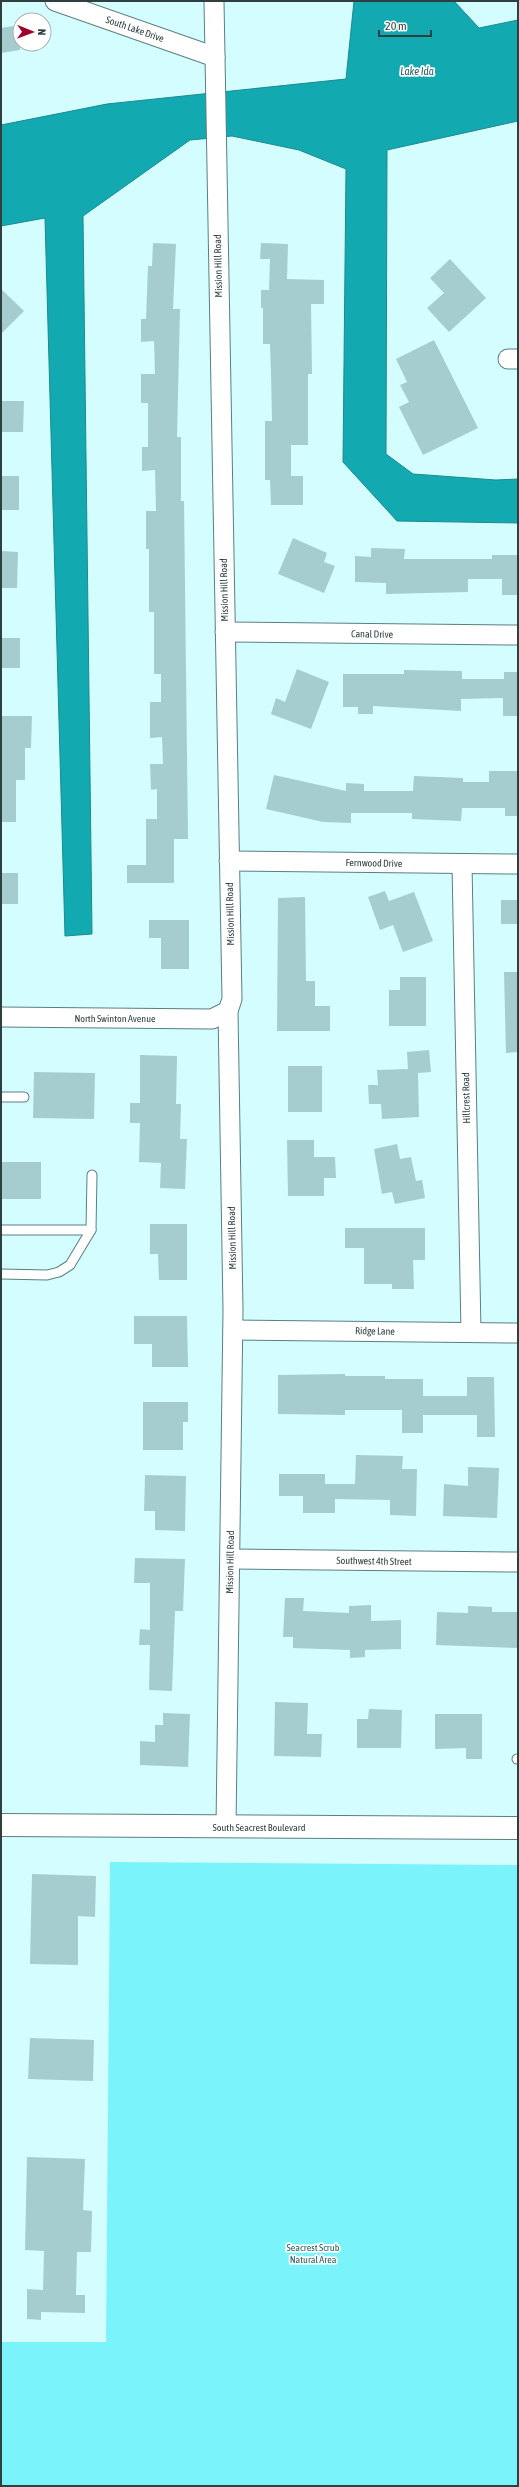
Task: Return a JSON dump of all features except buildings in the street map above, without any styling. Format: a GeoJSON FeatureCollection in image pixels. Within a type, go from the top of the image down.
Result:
{"type":"FeatureCollection","features":[{"type":"Feature","properties":{"kind":"street","name":"South Lake Drive"},"geometry":{"type":"LineString","coordinates":[[55,1],[215,57]]}},
{"type":"Feature","properties":{"kind":"street","name":"Mission Hill Road"},"geometry":{"type":"LineString","coordinates":[[214,1],[232,999],[228,1011],[233,1330],[226,1827]]}},
{"type":"Feature","properties":{"kind":"street","name":"Canal Drive"},"geometry":{"type":"LineString","coordinates":[[225,632],[518,636]]}},
{"type":"Feature","properties":{"kind":"street","name":"Fernwood Drive"},"geometry":{"type":"LineString","coordinates":[[229,861],[518,864]]}},
{"type":"Feature","properties":{"kind":"street","name":"Hillcrest Road"},"geometry":{"type":"LineString","coordinates":[[462,864],[470,1332]]}},
{"type":"Feature","properties":{"kind":"street","name":"North Swinton Avenue"},"geometry":{"type":"LineString","coordinates":[[1,1017],[212,1019],[228,1011]]}},
{"type":"Feature","properties":{"kind":"street","name":"Ridge Lane"},"geometry":{"type":"LineString","coordinates":[[233,1330],[518,1333]]}},
{"type":"Feature","properties":{"kind":"street","name":"Southwest 4th Street"},"geometry":{"type":"LineString","coordinates":[[230,1559],[518,1562]]}},
{"type":"Feature","properties":{"kind":"street","name":"South Seacrest Boulevard"},"geometry":{"type":"LineString","coordinates":[[1,1826],[518,1828]]}},
{"type":"Feature","properties":{"kind":"lane"},"geometry":{"type":"LineString","coordinates":[[1,1097],[24,1097]]}},
{"type":"Feature","properties":{"kind":"lane"},"geometry":{"type":"LineString","coordinates":[[1,1274],[47,1275],[59,1272],[70,1265],[78,1255],[91,1230],[92,1175]]}},
{"type":"Feature","properties":{"kind":"lane"},"geometry":{"type":"LineString","coordinates":[[1,1230],[91,1230]]}},
{"type":"Feature","properties":{"kind":"green space","name":"Seacrest Scrub Natural Area"},"geometry":{"type":"Polygon","coordinates":[[[110,1862],[518,1865],[518,2486],[1,2486],[1,2342],[106,2342],[110,1862]]]}},
{"type":"Feature","properties":{"kind":"water","name":"Lake Ida"},"geometry":{"type":"Polygon","coordinates":[[[354,1],[454,1],[479,28],[518,20],[518,121],[387,150],[386,454],[413,474],[496,480],[518,479],[518,523],[397,521],[343,462],[346,169],[299,150],[232,136],[190,140],[83,216],[92,934],[65,936],[45,218],[1,226],[1,125],[107,104],[346,79],[354,1]]]}}]}
